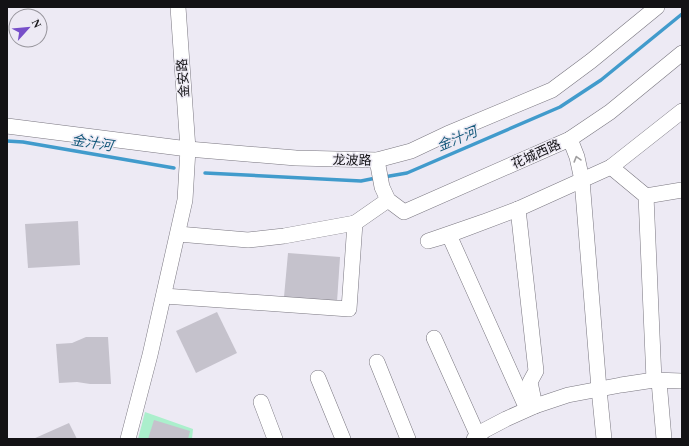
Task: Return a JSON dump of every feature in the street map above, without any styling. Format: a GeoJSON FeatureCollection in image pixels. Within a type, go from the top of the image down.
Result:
{"type":"FeatureCollection","features":[{"type":"Feature","properties":{"kind":"street","name":"金安路"},"geometry":{"type":"LineString","coordinates":[[128,439],[150,355],[185,200],[188,149],[178,7]]}},
{"type":"Feature","properties":{"kind":"street","name":"龙波路"},"geometry":{"type":"LineString","coordinates":[[7,126],[188,149],[296,158],[377,160],[411,151],[447,134],[552,90],[591,61],[657,7]]}},
{"type":"Feature","properties":{"kind":"street","name":"花城西路"},"geometry":{"type":"LineString","coordinates":[[385,194],[404,212],[570,139],[610,112],[682,53]]}},
{"type":"Feature","properties":{"kind":"street"},"geometry":{"type":"LineString","coordinates":[[483,222],[428,241],[449,235],[518,209],[611,167],[682,110]]}},
{"type":"Feature","properties":{"kind":"street"},"geometry":{"type":"LineString","coordinates":[[570,139],[577,157],[582,180],[604,439]]}},
{"type":"Feature","properties":{"kind":"street"},"geometry":{"type":"LineString","coordinates":[[178,234],[248,240],[284,236],[355,223],[385,194],[377,160]]}},
{"type":"Feature","properties":{"kind":"street"},"geometry":{"type":"LineString","coordinates":[[611,167],[646,196],[657,380],[664,439]]}},
{"type":"Feature","properties":{"kind":"street"},"geometry":{"type":"LineString","coordinates":[[646,196],[682,190]]}},
{"type":"Feature","properties":{"kind":"street"},"geometry":{"type":"LineString","coordinates":[[518,209],[536,371],[530,382],[531,408]]}},
{"type":"Feature","properties":{"kind":"street"},"geometry":{"type":"LineString","coordinates":[[164,296],[349,310],[355,223]]}},
{"type":"Feature","properties":{"kind":"street"},"geometry":{"type":"LineString","coordinates":[[449,235],[531,408]]}},
{"type":"Feature","properties":{"kind":"street"},"geometry":{"type":"LineString","coordinates":[[434,338],[480,436],[506,419],[531,408],[568,395],[657,380],[682,382]]}},
{"type":"Feature","properties":{"kind":"street"},"geometry":{"type":"LineString","coordinates":[[377,362],[408,439]]}},
{"type":"Feature","properties":{"kind":"street"},"geometry":{"type":"LineString","coordinates":[[318,378],[343,439]]}},
{"type":"Feature","properties":{"kind":"street"},"geometry":{"type":"LineString","coordinates":[[261,402],[275,439]]}},
{"type":"Feature","properties":{"kind":"green space"},"geometry":{"type":"Polygon","coordinates":[[[145,412],[193,429],[192,439],[138,439],[145,412]]]}},
{"type":"Feature","properties":{"kind":"building"},"geometry":{"type":"Polygon","coordinates":[[[78,221],[80,265],[28,268],[25,224],[78,221]]]}},
{"type":"Feature","properties":{"kind":"building"},"geometry":{"type":"Polygon","coordinates":[[[288,253],[340,257],[337,302],[284,297],[288,253]]]}},
{"type":"Feature","properties":{"kind":"building"},"geometry":{"type":"Polygon","coordinates":[[[217,312],[237,353],[196,373],[176,331],[217,312]]]}},
{"type":"Feature","properties":{"kind":"building"},"geometry":{"type":"Polygon","coordinates":[[[86,337],[108,337],[111,384],[90,384],[77,382],[59,383],[56,344],[72,343],[86,337]]]}},
{"type":"Feature","properties":{"kind":"building"},"geometry":{"type":"Polygon","coordinates":[[[154,420],[190,431],[188,439],[148,439],[154,420]]]}},
{"type":"Feature","properties":{"kind":"building"},"geometry":{"type":"Polygon","coordinates":[[[69,423],[77,439],[33,439],[69,423]]]}},
{"type":"Feature","properties":{"kind":"waterway","name":"金汁河"},"geometry":{"type":"LineString","coordinates":[[384,177],[407,173],[560,107],[601,80],[682,14]]}},
{"type":"Feature","properties":{"kind":"waterway","name":"金汁河"},"geometry":{"type":"LineString","coordinates":[[7,141],[23,142],[174,168]]}},
{"type":"Feature","properties":{"kind":"waterway","name":"金汁河"},"geometry":{"type":"LineString","coordinates":[[205,173],[361,181],[376,178]]}}]}
